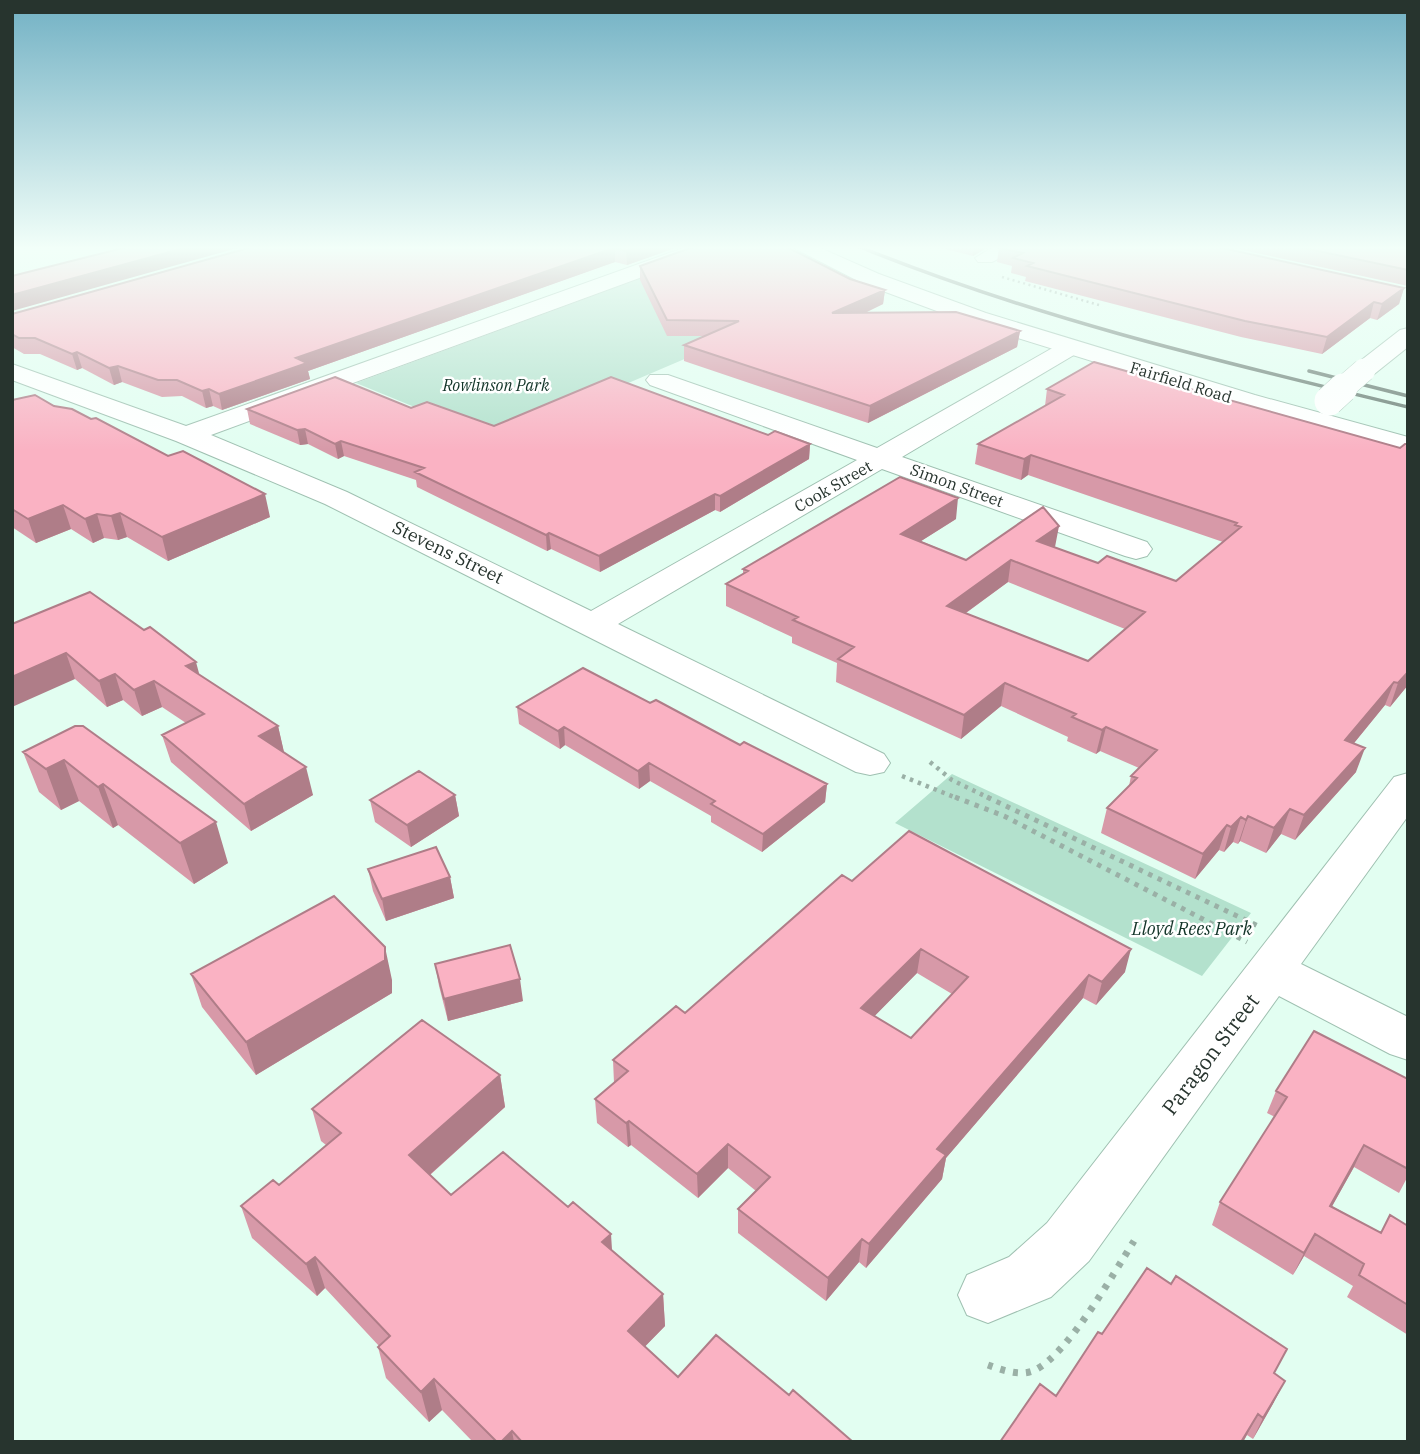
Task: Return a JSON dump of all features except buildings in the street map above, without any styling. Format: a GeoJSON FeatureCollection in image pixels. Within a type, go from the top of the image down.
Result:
{"type":"FeatureCollection","features":[{"type":"Feature","properties":{"kind":"street"},"geometry":{"type":"LineString","coordinates":[[186,435],[518,315]]}},
{"type":"Feature","properties":{"kind":"street","name":"Fairfield Road"},"geometry":{"type":"LineString","coordinates":[[971,315],[1071,347],[1408,431]]}},
{"type":"Feature","properties":{"kind":"street","name":"Fairfield Road"},"geometry":{"type":"LineString","coordinates":[[1004,315],[1317,410],[1408,446]]}},
{"type":"Feature","properties":{"kind":"street"},"geometry":{"type":"LineString","coordinates":[[1317,410],[1408,334]]}},
{"type":"Feature","properties":{"kind":"street","name":"Cook Street"},"geometry":{"type":"LineString","coordinates":[[594,624],[1071,347]]}},
{"type":"Feature","properties":{"kind":"street"},"geometry":{"type":"LineString","coordinates":[[1371,365],[1408,366]]}},
{"type":"Feature","properties":{"kind":"street","name":"Stevens Street"},"geometry":{"type":"LineString","coordinates":[[12,371],[186,435],[336,498],[870,763]]}},
{"type":"Feature","properties":{"kind":"street","name":"Simon Street"},"geometry":{"type":"LineString","coordinates":[[659,380],[1136,549]]}},
{"type":"Feature","properties":{"kind":"street","name":"Paragon Street"},"geometry":{"type":"LineString","coordinates":[[988,1295],[1030,1277],[1068,1242],[1265,949],[1408,786]]}},
{"type":"Feature","properties":{"kind":"street"},"geometry":{"type":"LineString","coordinates":[[1265,949],[1408,1040]]}},
{"type":"Feature","properties":{"kind":"path"},"geometry":{"type":"LineString","coordinates":[[930,762],[952,780],[1265,949]]}},
{"type":"Feature","properties":{"kind":"path"},"geometry":{"type":"LineString","coordinates":[[901,776],[1004,816],[1265,949]]}},
{"type":"Feature","properties":{"kind":"path"},"geometry":{"type":"LineString","coordinates":[[988,1365],[1008,1373],[1036,1370],[1068,1338],[1134,1241]]}},
{"type":"Feature","properties":{"kind":"green space","name":"Rowlinson Park"},"geometry":{"type":"Polygon","coordinates":[[[541,315],[766,315],[778,319],[495,440],[356,383],[541,315]]]}},
{"type":"Feature","properties":{"kind":"green space","name":"Lloyd Rees Park"},"geometry":{"type":"Polygon","coordinates":[[[952,774],[1251,913],[1202,976],[895,823],[952,774]]]}},
{"type":"Feature","properties":{"kind":"railway"},"geometry":{"type":"LineString","coordinates":[[1056,315],[1200,356],[1408,407]]}},
{"type":"Feature","properties":{"kind":"railway"},"geometry":{"type":"LineString","coordinates":[[1309,371],[1408,396]]}}]}
